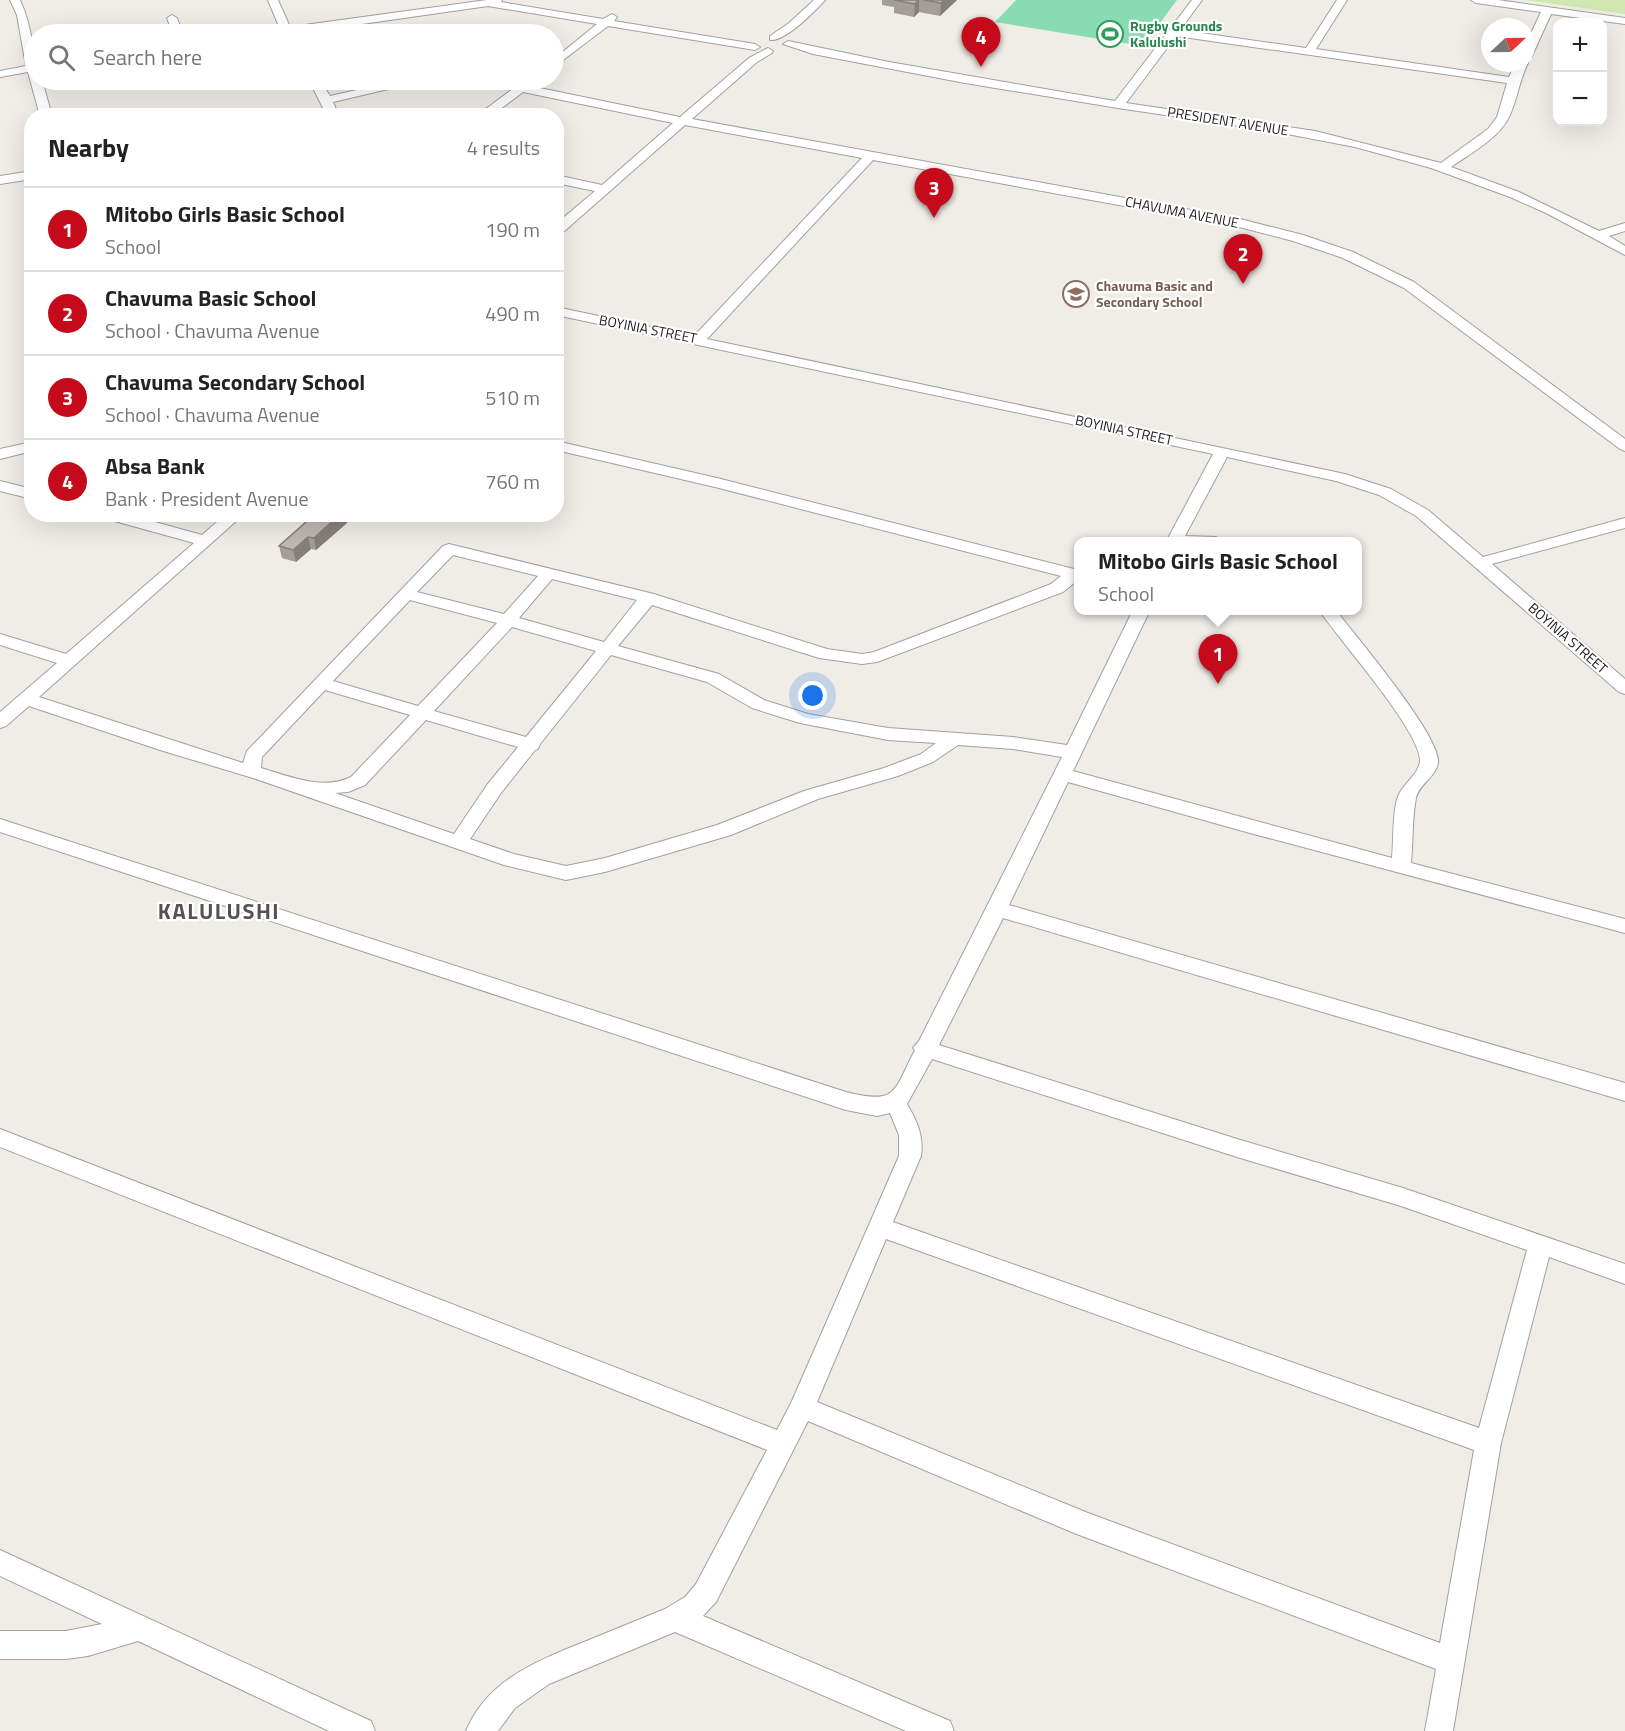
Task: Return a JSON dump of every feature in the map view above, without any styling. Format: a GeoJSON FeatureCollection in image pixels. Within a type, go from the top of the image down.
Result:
{"type":"FeatureCollection","features":[{"type":"Feature","properties":{"kind":"street"},"geometry":{"type":"LineString","coordinates":[[15,0],[24,25]]}},
{"type":"Feature","properties":{"kind":"street"},"geometry":{"type":"LineString","coordinates":[[273,0],[282,24]]}},
{"type":"Feature","properties":{"kind":"street"},"geometry":{"type":"LineString","coordinates":[[532,0],[772,45]]}},
{"type":"Feature","properties":{"kind":"street"},"geometry":{"type":"LineString","coordinates":[[564,224],[772,45],[820,0]]}},
{"type":"Feature","properties":{"kind":"street"},"geometry":{"type":"LineString","coordinates":[[1118,105],[1197,0]]}},
{"type":"Feature","properties":{"kind":"street"},"geometry":{"type":"LineString","coordinates":[[1310,51],[1342,0]]}},
{"type":"Feature","properties":{"kind":"street"},"geometry":{"type":"LineString","coordinates":[[1476,0],[1625,21]]}},
{"type":"Feature","properties":{"kind":"street"},"geometry":{"type":"LineString","coordinates":[[346,24],[492,2],[712,41],[772,45]]}},
{"type":"Feature","properties":{"kind":"street"},"geometry":{"type":"LineString","coordinates":[[1535,37],[1547,11]]}},
{"type":"Feature","properties":{"kind":"street"},"geometry":{"type":"LineString","coordinates":[[564,56],[616,14]]}},
{"type":"Feature","properties":{"kind":"street"},"geometry":{"type":"LineString","coordinates":[[172,18],[174,24]]}},
{"type":"Feature","properties":{"kind":"street"},"geometry":{"type":"LineString","coordinates":[[1173,32],[1513,81]]}},
{"type":"Feature","properties":{"kind":"street","name":"PRESIDENT AVENUE"},"geometry":{"type":"LineString","coordinates":[[772,45],[1118,105],[1316,135],[1442,168],[1502,190],[1599,235],[1625,251]]}},
{"type":"Feature","properties":{"kind":"street"},"geometry":{"type":"LineString","coordinates":[[1442,168],[1492,132],[1503,117],[1518,72]]}},
{"type":"Feature","properties":{"kind":"street"},"geometry":{"type":"LineString","coordinates":[[0,74],[24,73]]}},
{"type":"Feature","properties":{"kind":"street"},"geometry":{"type":"LineString","coordinates":[[39,90],[44,108]]}},
{"type":"Feature","properties":{"kind":"street"},"geometry":{"type":"LineString","coordinates":[[321,90],[330,108]]}},
{"type":"Feature","properties":{"kind":"street"},"geometry":{"type":"LineString","coordinates":[[327,100],[370,90]]}},
{"type":"Feature","properties":{"kind":"street"},"geometry":{"type":"LineString","coordinates":[[494,108],[518,90]]}},
{"type":"Feature","properties":{"kind":"street","name":"CHAVUMA AVENUE"},"geometry":{"type":"LineString","coordinates":[[530,90],[681,122],[1240,223],[1298,238],[1348,255],[1408,285],[1485,339],[1625,446]]}},
{"type":"Feature","properties":{"kind":"street"},"geometry":{"type":"LineString","coordinates":[[699,339],[871,155]]}},
{"type":"Feature","properties":{"kind":"street"},"geometry":{"type":"LineString","coordinates":[[0,180],[24,176]]}},
{"type":"Feature","properties":{"kind":"street"},"geometry":{"type":"LineString","coordinates":[[564,181],[605,189]]}},
{"type":"Feature","properties":{"kind":"street"},"geometry":{"type":"LineString","coordinates":[[1599,235],[1625,227]]}},
{"type":"Feature","properties":{"kind":"street","name":"BOYINIA STREET"},"geometry":{"type":"LineString","coordinates":[[564,313],[699,339],[1340,477],[1385,492],[1422,513],[1482,562],[1625,688]]}},
{"type":"Feature","properties":{"kind":"street"},"geometry":{"type":"LineString","coordinates":[[564,447],[717,483],[1074,573]]}},
{"type":"Feature","properties":{"kind":"street"},"geometry":{"type":"LineString","coordinates":[[0,454],[24,448]]}},
{"type":"Feature","properties":{"kind":"street"},"geometry":{"type":"LineString","coordinates":[[1176,537],[1222,452]]}},
{"type":"Feature","properties":{"kind":"street"},"geometry":{"type":"LineString","coordinates":[[0,486],[24,492]]}},
{"type":"Feature","properties":{"kind":"street"},"geometry":{"type":"LineString","coordinates":[[135,522],[205,541]]}},
{"type":"Feature","properties":{"kind":"street"},"geometry":{"type":"LineString","coordinates":[[0,722],[227,522]]}},
{"type":"Feature","properties":{"kind":"street"},"geometry":{"type":"LineString","coordinates":[[1482,562],[1625,523]]}},
{"type":"Feature","properties":{"kind":"street"},"geometry":{"type":"LineString","coordinates":[[251,771],[253,755],[449,549],[648,598],[796,647],[862,659],[877,657],[1057,588],[1074,575]]}},
{"type":"Feature","properties":{"kind":"street"},"geometry":{"type":"LineString","coordinates":[[300,788],[354,784],[462,668],[510,621],[548,573]]}},
{"type":"Feature","properties":{"kind":"street"},"geometry":{"type":"LineString","coordinates":[[405,594],[713,678],[740,696],[784,714],[843,728],[953,741],[1013,743],[1071,752]]}},
{"type":"Feature","properties":{"kind":"street"},"geometry":{"type":"LineString","coordinates":[[460,840],[494,789],[532,745],[648,598]]}},
{"type":"Feature","properties":{"kind":"street"},"geometry":{"type":"LineString","coordinates":[[0,825],[846,1101],[883,1108],[896,1104],[997,909],[1071,752],[1140,615]]}},
{"type":"Feature","properties":{"kind":"street"},"geometry":{"type":"LineString","coordinates":[[1331,615],[1401,707],[1427,748],[1429,766],[1426,773],[1410,788],[1407,798],[1401,865]]}},
{"type":"Feature","properties":{"kind":"street"},"geometry":{"type":"LineString","coordinates":[[0,639],[69,661]]}},
{"type":"Feature","properties":{"kind":"street"},"geometry":{"type":"LineString","coordinates":[[323,684],[532,745]]}},
{"type":"Feature","properties":{"kind":"street"},"geometry":{"type":"LineString","coordinates":[[26,699],[460,840],[511,860],[566,873],[724,830],[811,795],[891,772],[927,758],[953,741]]}},
{"type":"Feature","properties":{"kind":"street"},"geometry":{"type":"LineString","coordinates":[[200,756],[237,754],[262,746]]}},
{"type":"Feature","properties":{"kind":"street"},"geometry":{"type":"LineString","coordinates":[[1062,774],[1250,827],[1401,865],[1625,926]]}},
{"type":"Feature","properties":{"kind":"street"},"geometry":{"type":"LineString","coordinates":[[997,909],[1625,1092]]}},
{"type":"Feature","properties":{"kind":"street"},"geometry":{"type":"LineString","coordinates":[[924,1048],[1226,1145],[1403,1197],[1625,1274]]}},
{"type":"Feature","properties":{"kind":"street"},"geometry":{"type":"LineString","coordinates":[[480,1731],[505,1698],[539,1674],[675,1618],[695,1606],[706,1593],[802,1407],[910,1156],[913,1142],[910,1128],[896,1104]]}},
{"type":"Feature","properties":{"kind":"street"},"geometry":{"type":"LineString","coordinates":[[0,1138],[782,1443]]}},
{"type":"Feature","properties":{"kind":"street"},"geometry":{"type":"LineString","coordinates":[[880,1227],[1488,1443]]}},
{"type":"Feature","properties":{"kind":"street"},"geometry":{"type":"LineString","coordinates":[[1439,1731],[1488,1443],[1540,1246]]}},
{"type":"Feature","properties":{"kind":"street"},"geometry":{"type":"LineString","coordinates":[[802,1407],[1083,1524],[1452,1661]]}},
{"type":"Feature","properties":{"kind":"street"},"geometry":{"type":"LineString","coordinates":[[0,1563],[361,1731]]}},
{"type":"Feature","properties":{"kind":"street"},"geometry":{"type":"LineString","coordinates":[[675,1618],[940,1731]]}},
{"type":"Feature","properties":{"kind":"street"},"geometry":{"type":"LineString","coordinates":[[0,1646],[66,1645],[88,1642],[138,1628]]}},
{"type":"Feature","properties":{"kind":"green space","name":"Rugby Grounds Kalulushi"},"geometry":{"type":"Polygon","coordinates":[[[1016,0],[1177,0],[1143,46],[995,22],[1016,0]]]}},
{"type":"Feature","properties":{"kind":"green space"},"geometry":{"type":"Polygon","coordinates":[[[1526,0],[1625,0],[1625,14],[1526,0]]]}},
{"type":"Feature","properties":{"kind":"building"},"geometry":{"type":"Polygon","coordinates":[[[894,0],[918,0],[915,4],[894,0]]]}},
{"type":"Feature","properties":{"kind":"building"},"geometry":{"type":"Polygon","coordinates":[[[924,0],[944,0],[941,3],[924,0]]]}},
{"type":"Feature","properties":{"kind":"building"},"geometry":{"type":"Polygon","coordinates":[[[306,522],[331,522],[314,538],[308,537],[293,550],[279,546],[306,522]]]}},
{"type":"Feature","properties":{"kind":"place","name":"Rugby Grounds Kalulushi"},"geometry":{"type":"Point","coordinates":[1110,34]}},
{"type":"Feature","properties":{"kind":"place","name":"Absa Bank"},"geometry":{"type":"Point","coordinates":[981,67]}},
{"type":"Feature","properties":{"kind":"place","name":"Chavuma Secondary School"},"geometry":{"type":"Point","coordinates":[934,218]}},
{"type":"Feature","properties":{"kind":"place","name":"Chavuma Basic School"},"geometry":{"type":"Point","coordinates":[1243,284]}},
{"type":"Feature","properties":{"kind":"place","name":"Chavuma Basic and Secondary School"},"geometry":{"type":"Point","coordinates":[1076,294]}},
{"type":"Feature","properties":{"kind":"place","name":"Mitobo Girls Basic School"},"geometry":{"type":"Point","coordinates":[1218,684]}},
{"type":"Feature","properties":{"kind":"district","name":"KALULUSHI"},"geometry":{"type":"Point","coordinates":[219,911]}}]}
